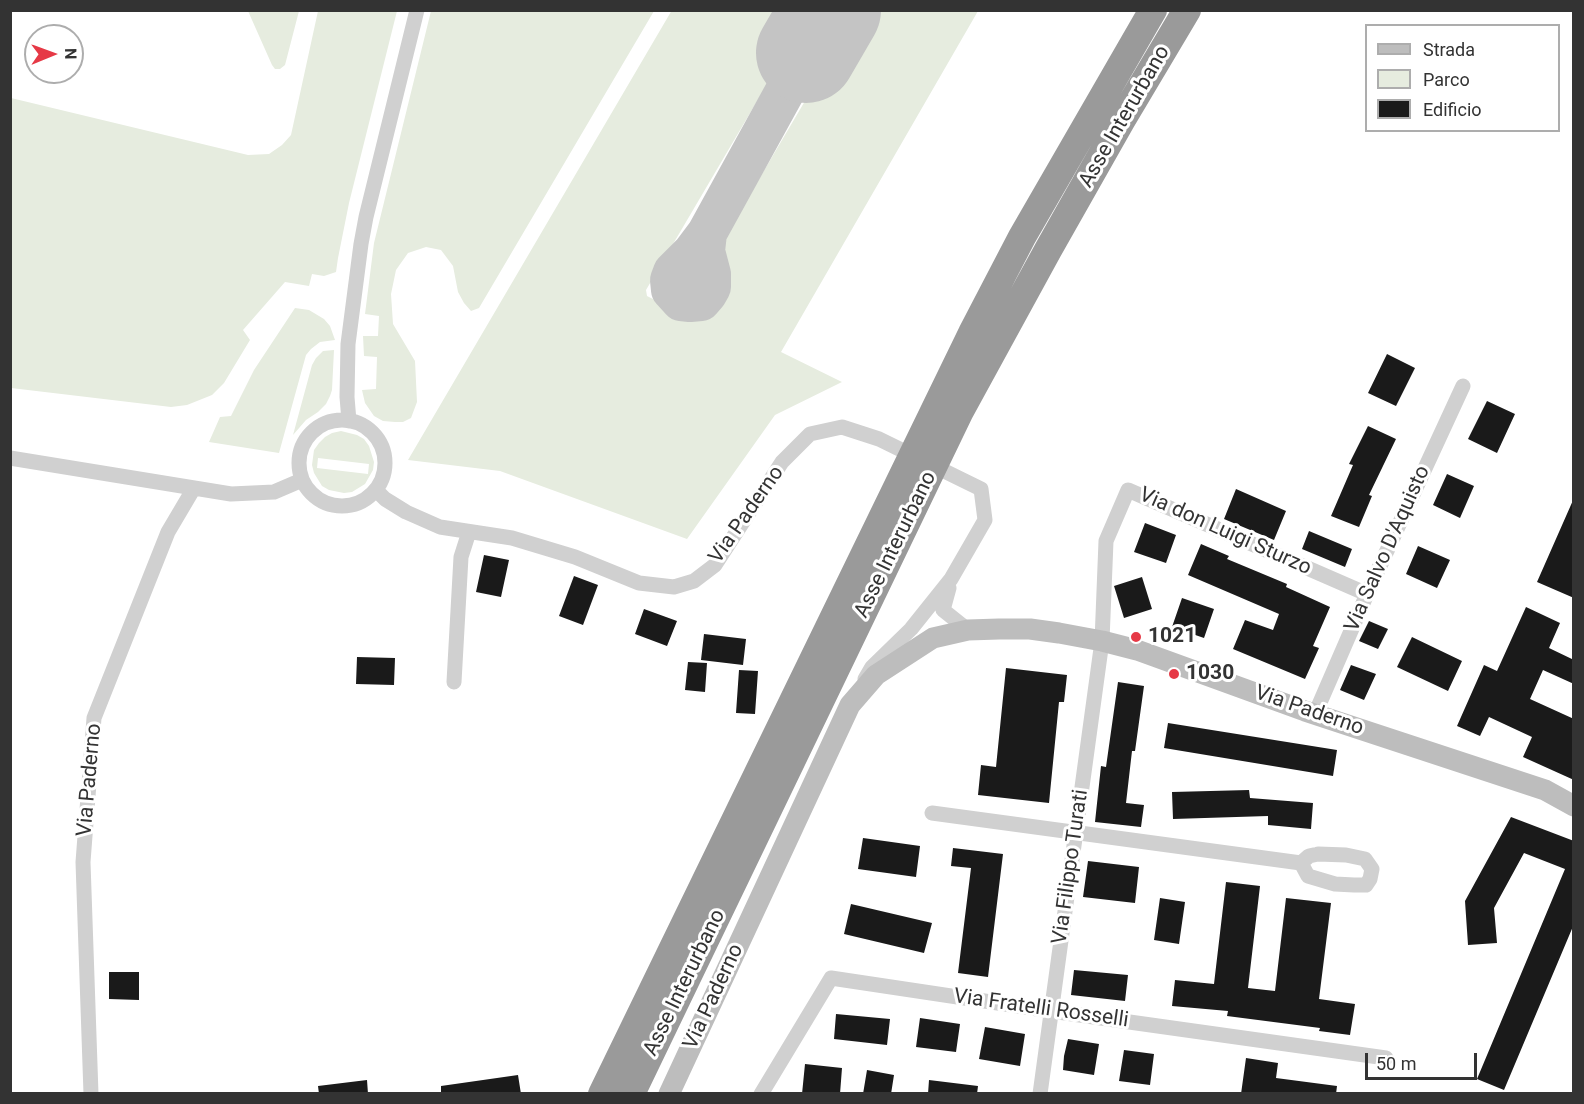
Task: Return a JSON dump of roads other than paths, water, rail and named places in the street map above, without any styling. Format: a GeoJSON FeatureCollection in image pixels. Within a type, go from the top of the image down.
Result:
{"type":"FeatureCollection","features":[{"type":"Feature","properties":{"kind":"highway","name":"Asse Interurbano"},"geometry":{"type":"LineString","coordinates":[[602,1094],[972,333],[1022,237],[1153,10]]}},
{"type":"Feature","properties":{"kind":"highway","name":"Asse Interurbano"},"geometry":{"type":"LineString","coordinates":[[632,1094],[960,411],[1109,141],[1187,10]]}},
{"type":"Feature","properties":{"kind":"street"},"geometry":{"type":"LineString","coordinates":[[349,421],[348,344],[361,244],[417,10]]}},
{"type":"Feature","properties":{"kind":"street","name":"Via Salvo D'Aquisto"},"geometry":{"type":"LineString","coordinates":[[1315,714],[1462,386]]}},
{"type":"Feature","properties":{"kind":"street"},"geometry":{"type":"LineString","coordinates":[[333,421],[349,421],[370,430],[379,441],[385,454],[385,469],[381,483],[362,502],[349,507],[336,507],[323,503],[312,495],[302,480],[299,458],[305,440],[312,431],[333,421]]}},
{"type":"Feature","properties":{"kind":"street","name":"Via Paderno"},"geometry":{"type":"LineString","coordinates":[[376,490],[385,499],[406,512],[440,527],[512,538],[575,557],[639,583],[674,587],[694,581],[715,565],[782,462],[810,435],[842,427],[879,439],[981,489],[985,520],[951,579],[911,629],[872,667],[850,705],[669,1094]]}},
{"type":"Feature","properties":{"kind":"street"},"geometry":{"type":"LineString","coordinates":[[10,458],[231,494],[274,492],[302,480]]}},
{"type":"Feature","properties":{"kind":"street","name":"Via Paderno"},"geometry":{"type":"LineString","coordinates":[[92,1094],[83,862],[94,718],[168,532],[194,488]]}},
{"type":"Feature","properties":{"kind":"street","name":"Via don Luigi Sturzo"},"geometry":{"type":"LineString","coordinates":[[1102,641],[1106,541],[1128,490],[1367,594]]}},
{"type":"Feature","properties":{"kind":"street"},"geometry":{"type":"LineString","coordinates":[[454,682],[461,557],[469,532]]}},
{"type":"Feature","properties":{"kind":"street","name":"Via Paderno"},"geometry":{"type":"LineString","coordinates":[[933,638],[951,579]]}},
{"type":"Feature","properties":{"kind":"street"},"geometry":{"type":"LineString","coordinates":[[943,610],[968,630]]}},
{"type":"Feature","properties":{"kind":"street","name":"Via Paderno"},"geometry":{"type":"LineString","coordinates":[[850,705],[876,675],[933,638],[968,630],[999,628],[1059,633],[1137,650],[1315,714],[1545,790],[1574,806]]}},
{"type":"Feature","properties":{"kind":"street"},"geometry":{"type":"LineString","coordinates":[[911,629],[912,652]]}},
{"type":"Feature","properties":{"kind":"street","name":"Via Filippo Turati"},"geometry":{"type":"LineString","coordinates":[[1040,1094],[1102,641]]}},
{"type":"Feature","properties":{"kind":"street"},"geometry":{"type":"LineString","coordinates":[[932,813],[1301,863]]}},
{"type":"Feature","properties":{"kind":"street","name":"Via Fratelli Rosselli"},"geometry":{"type":"LineString","coordinates":[[761,1094],[831,978],[1386,1058]]}},
{"type":"Feature","properties":{"kind":"place","name":"1021"},"geometry":{"type":"Point","coordinates":[1136,637]}},
{"type":"Feature","properties":{"kind":"place","name":"1030"},"geometry":{"type":"Point","coordinates":[1174,674]}}]}
